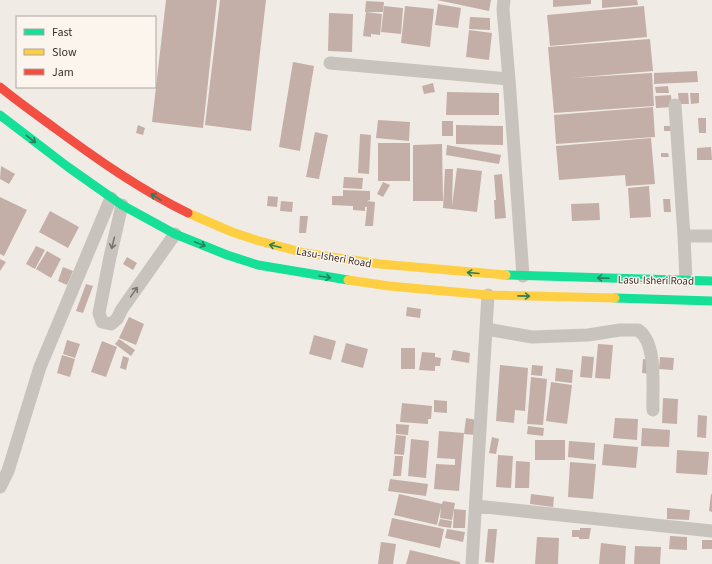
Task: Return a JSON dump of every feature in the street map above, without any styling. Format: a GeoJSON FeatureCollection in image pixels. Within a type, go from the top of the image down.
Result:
{"type":"FeatureCollection","features":[{"type":"Feature","properties":{"kind":"main road","name":"Lasu-Isheri Road"},"geometry":{"type":"LineString","coordinates":[[0,87],[80,148],[123,177],[166,203],[233,233],[262,242],[344,261],[488,274],[712,281]]}},
{"type":"Feature","properties":{"kind":"main road","name":"Lasu-Isheri Road"},"geometry":{"type":"LineString","coordinates":[[0,115],[68,168],[117,202],[175,234],[227,255],[258,265],[293,272],[389,286],[488,295],[712,301]]}},
{"type":"Feature","properties":{"kind":"street"},"geometry":{"type":"LineString","coordinates":[[504,0],[503,9],[523,276]]}},
{"type":"Feature","properties":{"kind":"street"},"geometry":{"type":"LineString","coordinates":[[330,63],[509,79]]}},
{"type":"Feature","properties":{"kind":"street"},"geometry":{"type":"LineString","coordinates":[[675,105],[686,280]]}},
{"type":"Feature","properties":{"kind":"street"},"geometry":{"type":"LineString","coordinates":[[117,202],[110,257],[99,312],[102,322],[111,324],[117,319],[122,309],[175,234]]}},
{"type":"Feature","properties":{"kind":"street"},"geometry":{"type":"LineString","coordinates":[[0,488],[8,471],[40,367],[117,202]]}},
{"type":"Feature","properties":{"kind":"street"},"geometry":{"type":"LineString","coordinates":[[684,236],[712,236]]}},
{"type":"Feature","properties":{"kind":"street"},"geometry":{"type":"LineString","coordinates":[[472,564],[488,295]]}},
{"type":"Feature","properties":{"kind":"street"},"geometry":{"type":"LineString","coordinates":[[486,329],[532,337],[588,335],[620,330],[638,330],[646,337],[652,358],[653,410]]}},
{"type":"Feature","properties":{"kind":"street"},"geometry":{"type":"LineString","coordinates":[[476,506],[712,531]]}},
{"type":"Feature","properties":{"kind":"building"},"geometry":{"type":"Polygon","coordinates":[[[166,0],[217,0],[203,128],[152,122],[166,0]]]}},
{"type":"Feature","properties":{"kind":"building"},"geometry":{"type":"Polygon","coordinates":[[[220,0],[266,0],[251,131],[205,125],[220,0]]]}},
{"type":"Feature","properties":{"kind":"building"},"geometry":{"type":"Polygon","coordinates":[[[437,0],[491,0],[489,11],[437,0]]]}},
{"type":"Feature","properties":{"kind":"building"},"geometry":{"type":"Polygon","coordinates":[[[553,0],[591,0],[591,4],[553,7],[553,0]]]}},
{"type":"Feature","properties":{"kind":"building"},"geometry":{"type":"Polygon","coordinates":[[[602,0],[637,0],[638,5],[602,8],[602,0]]]}},
{"type":"Feature","properties":{"kind":"building"},"geometry":{"type":"Polygon","coordinates":[[[366,1],[384,2],[383,12],[365,12],[366,1]]]}},
{"type":"Feature","properties":{"kind":"building"},"geometry":{"type":"Polygon","coordinates":[[[438,4],[461,8],[458,28],[435,25],[438,4]]]}},
{"type":"Feature","properties":{"kind":"building"},"geometry":{"type":"Polygon","coordinates":[[[384,6],[403,8],[401,34],[381,32],[384,6]]]}},
{"type":"Feature","properties":{"kind":"building"},"geometry":{"type":"Polygon","coordinates":[[[405,6],[434,9],[430,47],[401,43],[405,6]]]}},
{"type":"Feature","properties":{"kind":"building"},"geometry":{"type":"Polygon","coordinates":[[[644,6],[647,37],[550,46],[547,15],[644,6]]]}},
{"type":"Feature","properties":{"kind":"building"},"geometry":{"type":"Polygon","coordinates":[[[366,12],[382,14],[380,35],[371,34],[371,37],[363,36],[366,12]]]}},
{"type":"Feature","properties":{"kind":"building"},"geometry":{"type":"Polygon","coordinates":[[[329,13],[353,14],[352,52],[328,51],[329,13]]]}},
{"type":"Feature","properties":{"kind":"building"},"geometry":{"type":"Polygon","coordinates":[[[470,17],[490,18],[490,30],[469,29],[470,17]]]}},
{"type":"Feature","properties":{"kind":"building"},"geometry":{"type":"Polygon","coordinates":[[[469,30],[492,33],[489,60],[466,57],[469,30]]]}},
{"type":"Feature","properties":{"kind":"building"},"geometry":{"type":"Polygon","coordinates":[[[650,39],[653,71],[571,78],[652,73],[654,106],[554,113],[548,47],[650,39]]]}},
{"type":"Feature","properties":{"kind":"building"},"geometry":{"type":"Polygon","coordinates":[[[293,62],[314,66],[300,151],[279,147],[293,62]]]}},
{"type":"Feature","properties":{"kind":"building"},"geometry":{"type":"Polygon","coordinates":[[[697,71],[698,82],[654,84],[654,73],[697,71]]]}},
{"type":"Feature","properties":{"kind":"building"},"geometry":{"type":"Polygon","coordinates":[[[433,83],[435,92],[424,94],[422,86],[433,83]]]}},
{"type":"Feature","properties":{"kind":"building"},"geometry":{"type":"Polygon","coordinates":[[[668,86],[669,93],[656,93],[655,87],[668,86]]]}},
{"type":"Feature","properties":{"kind":"building"},"geometry":{"type":"Polygon","coordinates":[[[447,92],[499,93],[499,115],[446,115],[447,92]]]}},
{"type":"Feature","properties":{"kind":"building"},"geometry":{"type":"Polygon","coordinates":[[[678,93],[688,93],[689,104],[679,104],[678,93]]]}},
{"type":"Feature","properties":{"kind":"building"},"geometry":{"type":"Polygon","coordinates":[[[690,93],[699,93],[699,103],[691,104],[690,93]]]}},
{"type":"Feature","properties":{"kind":"building"},"geometry":{"type":"Polygon","coordinates":[[[671,95],[672,107],[656,108],[655,96],[671,95]]]}},
{"type":"Feature","properties":{"kind":"building"},"geometry":{"type":"Polygon","coordinates":[[[653,107],[655,137],[556,144],[554,115],[653,107]]]}},
{"type":"Feature","properties":{"kind":"building"},"geometry":{"type":"Polygon","coordinates":[[[698,118],[706,118],[706,133],[699,133],[698,118]]]}},
{"type":"Feature","properties":{"kind":"building"},"geometry":{"type":"Polygon","coordinates":[[[378,120],[410,122],[409,141],[376,138],[378,120]]]}},
{"type":"Feature","properties":{"kind":"building"},"geometry":{"type":"Polygon","coordinates":[[[442,121],[453,121],[453,136],[442,136],[442,121]]]}},
{"type":"Feature","properties":{"kind":"building"},"geometry":{"type":"Polygon","coordinates":[[[138,125],[145,128],[143,135],[136,133],[138,125]]]}},
{"type":"Feature","properties":{"kind":"building"},"geometry":{"type":"Polygon","coordinates":[[[456,125],[503,126],[503,145],[456,144],[456,125]]]}},
{"type":"Feature","properties":{"kind":"building"},"geometry":{"type":"Polygon","coordinates":[[[664,126],[672,126],[672,131],[664,131],[664,126]]]}},
{"type":"Feature","properties":{"kind":"building"},"geometry":{"type":"Polygon","coordinates":[[[315,132],[328,135],[319,179],[306,177],[315,132]]]}},
{"type":"Feature","properties":{"kind":"building"},"geometry":{"type":"Polygon","coordinates":[[[360,134],[371,135],[369,174],[358,173],[360,134]]]}},
{"type":"Feature","properties":{"kind":"building"},"geometry":{"type":"Polygon","coordinates":[[[651,138],[655,184],[626,186],[625,175],[559,180],[556,146],[651,138]]]}},
{"type":"Feature","properties":{"kind":"building"},"geometry":{"type":"Polygon","coordinates":[[[378,143],[410,143],[410,181],[378,181],[378,143]]]}},
{"type":"Feature","properties":{"kind":"building"},"geometry":{"type":"Polygon","coordinates":[[[442,144],[443,201],[413,201],[413,145],[442,144]]]}},
{"type":"Feature","properties":{"kind":"building"},"geometry":{"type":"Polygon","coordinates":[[[447,145],[501,155],[499,164],[446,155],[447,145]]]}},
{"type":"Feature","properties":{"kind":"building"},"geometry":{"type":"Polygon","coordinates":[[[711,147],[712,160],[697,160],[697,148],[711,147]]]}},
{"type":"Feature","properties":{"kind":"building"},"geometry":{"type":"Polygon","coordinates":[[[661,153],[668,153],[669,157],[661,157],[661,153]]]}},
{"type":"Feature","properties":{"kind":"building"},"geometry":{"type":"Polygon","coordinates":[[[1,166],[15,174],[9,184],[0,179],[1,166]]]}},
{"type":"Feature","properties":{"kind":"building"},"geometry":{"type":"Polygon","coordinates":[[[457,168],[482,171],[477,212],[443,208],[445,169],[453,169],[452,206],[457,168]]]}},
{"type":"Feature","properties":{"kind":"building"},"geometry":{"type":"Polygon","coordinates":[[[502,174],[506,218],[495,219],[494,200],[496,200],[494,175],[502,174]]]}},
{"type":"Feature","properties":{"kind":"building"},"geometry":{"type":"Polygon","coordinates":[[[344,177],[363,178],[362,189],[343,188],[344,177]]]}},
{"type":"Feature","properties":{"kind":"building"},"geometry":{"type":"Polygon","coordinates":[[[383,182],[390,185],[383,197],[377,194],[383,182]]]}},
{"type":"Feature","properties":{"kind":"building"},"geometry":{"type":"Polygon","coordinates":[[[649,186],[651,217],[630,218],[628,188],[649,186]]]}},
{"type":"Feature","properties":{"kind":"building"},"geometry":{"type":"Polygon","coordinates":[[[343,190],[370,191],[370,200],[367,201],[375,202],[373,226],[365,226],[367,207],[365,207],[365,211],[353,210],[353,206],[332,205],[332,196],[343,196],[343,190]]]}},
{"type":"Feature","properties":{"kind":"building"},"geometry":{"type":"Polygon","coordinates":[[[268,196],[278,197],[277,207],[267,206],[268,196]]]}},
{"type":"Feature","properties":{"kind":"building"},"geometry":{"type":"Polygon","coordinates":[[[0,197],[27,210],[4,256],[0,254],[0,197]]]}},
{"type":"Feature","properties":{"kind":"building"},"geometry":{"type":"Polygon","coordinates":[[[663,199],[670,199],[671,212],[664,212],[663,199]]]}},
{"type":"Feature","properties":{"kind":"building"},"geometry":{"type":"Polygon","coordinates":[[[281,201],[293,202],[292,212],[280,211],[281,201]]]}},
{"type":"Feature","properties":{"kind":"building"},"geometry":{"type":"Polygon","coordinates":[[[599,203],[600,220],[572,221],[571,204],[599,203]]]}},
{"type":"Feature","properties":{"kind":"building"},"geometry":{"type":"Polygon","coordinates":[[[50,211],[79,227],[68,248],[39,232],[50,211]]]}},
{"type":"Feature","properties":{"kind":"building"},"geometry":{"type":"Polygon","coordinates":[[[300,216],[308,216],[306,233],[299,233],[300,216]]]}},
{"type":"Feature","properties":{"kind":"building"},"geometry":{"type":"Polygon","coordinates":[[[36,246],[45,250],[35,269],[26,264],[36,246]]]}},
{"type":"Feature","properties":{"kind":"building"},"geometry":{"type":"Polygon","coordinates":[[[47,251],[61,259],[51,278],[36,269],[47,251]]]}},
{"type":"Feature","properties":{"kind":"building"},"geometry":{"type":"Polygon","coordinates":[[[127,257],[137,263],[133,270],[123,264],[127,257]]]}},
{"type":"Feature","properties":{"kind":"building"},"geometry":{"type":"Polygon","coordinates":[[[0,259],[6,262],[0,271],[0,259]]]}},
{"type":"Feature","properties":{"kind":"building"},"geometry":{"type":"Polygon","coordinates":[[[63,267],[73,271],[67,285],[58,281],[63,267]]]}},
{"type":"Feature","properties":{"kind":"building"},"geometry":{"type":"Polygon","coordinates":[[[86,284],[93,286],[83,313],[76,311],[86,284]]]}},
{"type":"Feature","properties":{"kind":"building"},"geometry":{"type":"Polygon","coordinates":[[[407,307],[421,309],[420,318],[406,316],[407,307]]]}},
{"type":"Feature","properties":{"kind":"building"},"geometry":{"type":"Polygon","coordinates":[[[129,317],[144,324],[136,345],[119,338],[129,317]]]}},
{"type":"Feature","properties":{"kind":"building"},"geometry":{"type":"Polygon","coordinates":[[[314,335],[336,341],[331,360],[309,354],[314,335]]]}},
{"type":"Feature","properties":{"kind":"building"},"geometry":{"type":"Polygon","coordinates":[[[119,339],[135,350],[131,356],[115,344],[119,339]]]}},
{"type":"Feature","properties":{"kind":"building"},"geometry":{"type":"Polygon","coordinates":[[[67,340],[80,344],[75,358],[63,354],[67,340]]]}},
{"type":"Feature","properties":{"kind":"building"},"geometry":{"type":"Polygon","coordinates":[[[102,341],[117,347],[106,377],[91,372],[102,341]]]}},
{"type":"Feature","properties":{"kind":"building"},"geometry":{"type":"Polygon","coordinates":[[[346,343],[368,349],[363,368],[341,362],[346,343]]]}},
{"type":"Feature","properties":{"kind":"building"},"geometry":{"type":"Polygon","coordinates":[[[598,344],[613,345],[610,379],[595,378],[598,344]]]}},
{"type":"Feature","properties":{"kind":"building"},"geometry":{"type":"Polygon","coordinates":[[[401,348],[415,348],[415,369],[401,369],[401,348]]]}},
{"type":"Feature","properties":{"kind":"building"},"geometry":{"type":"Polygon","coordinates":[[[453,350],[470,353],[469,363],[451,360],[453,350]]]}},
{"type":"Feature","properties":{"kind":"building"},"geometry":{"type":"Polygon","coordinates":[[[422,352],[435,353],[435,357],[441,358],[440,366],[435,366],[435,371],[419,370],[422,352]]]}},
{"type":"Feature","properties":{"kind":"building"},"geometry":{"type":"Polygon","coordinates":[[[62,355],[75,359],[70,377],[57,373],[62,355]]]}},
{"type":"Feature","properties":{"kind":"building"},"geometry":{"type":"Polygon","coordinates":[[[123,356],[129,358],[126,370],[120,368],[123,356]]]}},
{"type":"Feature","properties":{"kind":"building"},"geometry":{"type":"Polygon","coordinates":[[[582,356],[594,357],[592,378],[580,377],[582,356]]]}},
{"type":"Feature","properties":{"kind":"building"},"geometry":{"type":"Polygon","coordinates":[[[660,357],[674,358],[673,370],[659,369],[660,357]]]}},
{"type":"Feature","properties":{"kind":"building"},"geometry":{"type":"Polygon","coordinates":[[[643,359],[651,360],[650,374],[642,373],[643,359]]]}},
{"type":"Feature","properties":{"kind":"building"},"geometry":{"type":"Polygon","coordinates":[[[500,365],[528,368],[525,411],[515,410],[514,423],[496,421],[500,365]]]}},
{"type":"Feature","properties":{"kind":"building"},"geometry":{"type":"Polygon","coordinates":[[[532,365],[543,366],[542,376],[531,375],[532,365]]]}},
{"type":"Feature","properties":{"kind":"building"},"geometry":{"type":"Polygon","coordinates":[[[556,368],[573,370],[572,383],[555,381],[556,368]]]}},
{"type":"Feature","properties":{"kind":"building"},"geometry":{"type":"Polygon","coordinates":[[[531,377],[547,379],[543,425],[527,424],[531,377]]]}},
{"type":"Feature","properties":{"kind":"building"},"geometry":{"type":"Polygon","coordinates":[[[551,382],[572,385],[567,424],[546,421],[551,382]]]}},
{"type":"Feature","properties":{"kind":"building"},"geometry":{"type":"Polygon","coordinates":[[[663,398],[678,399],[677,424],[662,423],[663,398]]]}},
{"type":"Feature","properties":{"kind":"building"},"geometry":{"type":"Polygon","coordinates":[[[434,400],[447,401],[447,413],[434,412],[434,400]]]}},
{"type":"Feature","properties":{"kind":"building"},"geometry":{"type":"Polygon","coordinates":[[[402,403],[432,406],[431,419],[428,419],[428,424],[400,422],[402,403]]]}},
{"type":"Feature","properties":{"kind":"building"},"geometry":{"type":"Polygon","coordinates":[[[698,415],[707,416],[706,438],[697,437],[698,415]]]}},
{"type":"Feature","properties":{"kind":"building"},"geometry":{"type":"Polygon","coordinates":[[[466,418],[477,420],[475,435],[464,434],[466,418]]]}},
{"type":"Feature","properties":{"kind":"building"},"geometry":{"type":"Polygon","coordinates":[[[615,418],[638,419],[637,440],[613,438],[615,418]]]}},
{"type":"Feature","properties":{"kind":"building"},"geometry":{"type":"Polygon","coordinates":[[[396,424],[409,425],[408,435],[396,434],[396,424]]]}},
{"type":"Feature","properties":{"kind":"building"},"geometry":{"type":"Polygon","coordinates":[[[528,426],[544,428],[543,436],[527,434],[528,426]]]}},
{"type":"Feature","properties":{"kind":"building"},"geometry":{"type":"Polygon","coordinates":[[[642,428],[670,430],[669,447],[641,446],[642,428]]]}},
{"type":"Feature","properties":{"kind":"building"},"geometry":{"type":"Polygon","coordinates":[[[439,431],[464,433],[459,491],[434,489],[436,464],[455,465],[455,459],[437,458],[439,431]]]}},
{"type":"Feature","properties":{"kind":"building"},"geometry":{"type":"Polygon","coordinates":[[[396,435],[406,436],[404,455],[394,454],[396,435]]]}},
{"type":"Feature","properties":{"kind":"building"},"geometry":{"type":"Polygon","coordinates":[[[492,437],[499,439],[496,454],[489,453],[492,437]]]}},
{"type":"Feature","properties":{"kind":"building"},"geometry":{"type":"Polygon","coordinates":[[[411,439],[429,441],[426,478],[408,476],[411,439]]]}},
{"type":"Feature","properties":{"kind":"building"},"geometry":{"type":"Polygon","coordinates":[[[535,440],[565,440],[565,460],[535,460],[535,440]]]}},
{"type":"Feature","properties":{"kind":"building"},"geometry":{"type":"Polygon","coordinates":[[[569,441],[595,443],[594,460],[568,457],[569,441]]]}},
{"type":"Feature","properties":{"kind":"building"},"geometry":{"type":"Polygon","coordinates":[[[604,444],[638,447],[636,468],[602,465],[604,444]]]}},
{"type":"Feature","properties":{"kind":"building"},"geometry":{"type":"Polygon","coordinates":[[[677,450],[709,452],[707,475],[676,473],[677,450]]]}},
{"type":"Feature","properties":{"kind":"building"},"geometry":{"type":"Polygon","coordinates":[[[498,455],[513,456],[511,488],[496,487],[498,455]]]}},
{"type":"Feature","properties":{"kind":"building"},"geometry":{"type":"Polygon","coordinates":[[[395,456],[403,456],[401,476],[393,476],[395,456]]]}},
{"type":"Feature","properties":{"kind":"building"},"geometry":{"type":"Polygon","coordinates":[[[516,461],[530,462],[529,488],[515,488],[516,461]]]}},
{"type":"Feature","properties":{"kind":"building"},"geometry":{"type":"Polygon","coordinates":[[[570,462],[596,464],[593,499],[568,497],[570,462]]]}},
{"type":"Feature","properties":{"kind":"building"},"geometry":{"type":"Polygon","coordinates":[[[390,479],[428,484],[426,496],[388,491],[390,479]]]}},
{"type":"Feature","properties":{"kind":"building"},"geometry":{"type":"Polygon","coordinates":[[[399,494],[442,504],[443,501],[455,503],[452,520],[440,518],[441,507],[437,525],[394,515],[399,494]]]}},
{"type":"Feature","properties":{"kind":"building"},"geometry":{"type":"Polygon","coordinates":[[[531,494],[554,497],[553,507],[530,504],[531,494]]]}},
{"type":"Feature","properties":{"kind":"building"},"geometry":{"type":"Polygon","coordinates":[[[712,494],[712,512],[709,511],[712,494]]]}},
{"type":"Feature","properties":{"kind":"building"},"geometry":{"type":"Polygon","coordinates":[[[667,508],[690,510],[689,520],[667,519],[667,508]]]}},
{"type":"Feature","properties":{"kind":"building"},"geometry":{"type":"Polygon","coordinates":[[[454,509],[466,510],[465,528],[453,528],[454,509]]]}},
{"type":"Feature","properties":{"kind":"building"},"geometry":{"type":"Polygon","coordinates":[[[392,518],[444,529],[440,548],[388,536],[392,518]]]}},
{"type":"Feature","properties":{"kind":"building"},"geometry":{"type":"Polygon","coordinates":[[[440,519],[452,521],[451,528],[438,526],[440,519]]]}},
{"type":"Feature","properties":{"kind":"building"},"geometry":{"type":"Polygon","coordinates":[[[580,528],[591,528],[589,539],[572,537],[572,530],[580,530],[580,528]]]}},
{"type":"Feature","properties":{"kind":"building"},"geometry":{"type":"Polygon","coordinates":[[[447,529],[465,532],[463,542],[445,538],[447,529]]]}},
{"type":"Feature","properties":{"kind":"building"},"geometry":{"type":"Polygon","coordinates":[[[488,529],[497,529],[494,563],[485,562],[488,529]]]}},
{"type":"Feature","properties":{"kind":"building"},"geometry":{"type":"Polygon","coordinates":[[[670,536],[687,537],[687,550],[669,549],[670,536]]]}},
{"type":"Feature","properties":{"kind":"building"},"geometry":{"type":"Polygon","coordinates":[[[537,537],[559,538],[558,564],[535,564],[537,537]]]}},
{"type":"Feature","properties":{"kind":"building"},"geometry":{"type":"Polygon","coordinates":[[[702,540],[712,540],[712,549],[702,549],[702,540]]]}},
{"type":"Feature","properties":{"kind":"building"},"geometry":{"type":"Polygon","coordinates":[[[381,542],[396,544],[393,564],[378,564],[381,542]]]}},
{"type":"Feature","properties":{"kind":"building"},"geometry":{"type":"Polygon","coordinates":[[[601,543],[626,546],[625,564],[599,564],[601,543]]]}},
{"type":"Feature","properties":{"kind":"building"},"geometry":{"type":"Polygon","coordinates":[[[635,546],[661,547],[660,564],[634,564],[635,546]]]}},
{"type":"Feature","properties":{"kind":"building"},"geometry":{"type":"Polygon","coordinates":[[[410,550],[460,562],[460,564],[406,564],[410,550]]]}},
{"type":"Feature","properties":{"kind":"traffic: fast"},"geometry":{"type":"LineString","coordinates":[[0,115],[68,167],[122,205],[175,234],[227,255],[258,265],[348,280]]}},
{"type":"Feature","properties":{"kind":"traffic: fast"},"geometry":{"type":"LineString","coordinates":[[506,275],[712,281]]}},
{"type":"Feature","properties":{"kind":"traffic: fast"},"geometry":{"type":"LineString","coordinates":[[615,298],[712,301]]}},
{"type":"Feature","properties":{"kind":"traffic: slow"},"geometry":{"type":"LineString","coordinates":[[188,213],[232,232],[305,253],[380,264],[506,275]]}},
{"type":"Feature","properties":{"kind":"traffic: slow"},"geometry":{"type":"LineString","coordinates":[[348,280],[389,286],[488,295],[615,298]]}},
{"type":"Feature","properties":{"kind":"traffic: jam"},"geometry":{"type":"LineString","coordinates":[[0,87],[104,163],[153,195],[188,213]]}}]}
